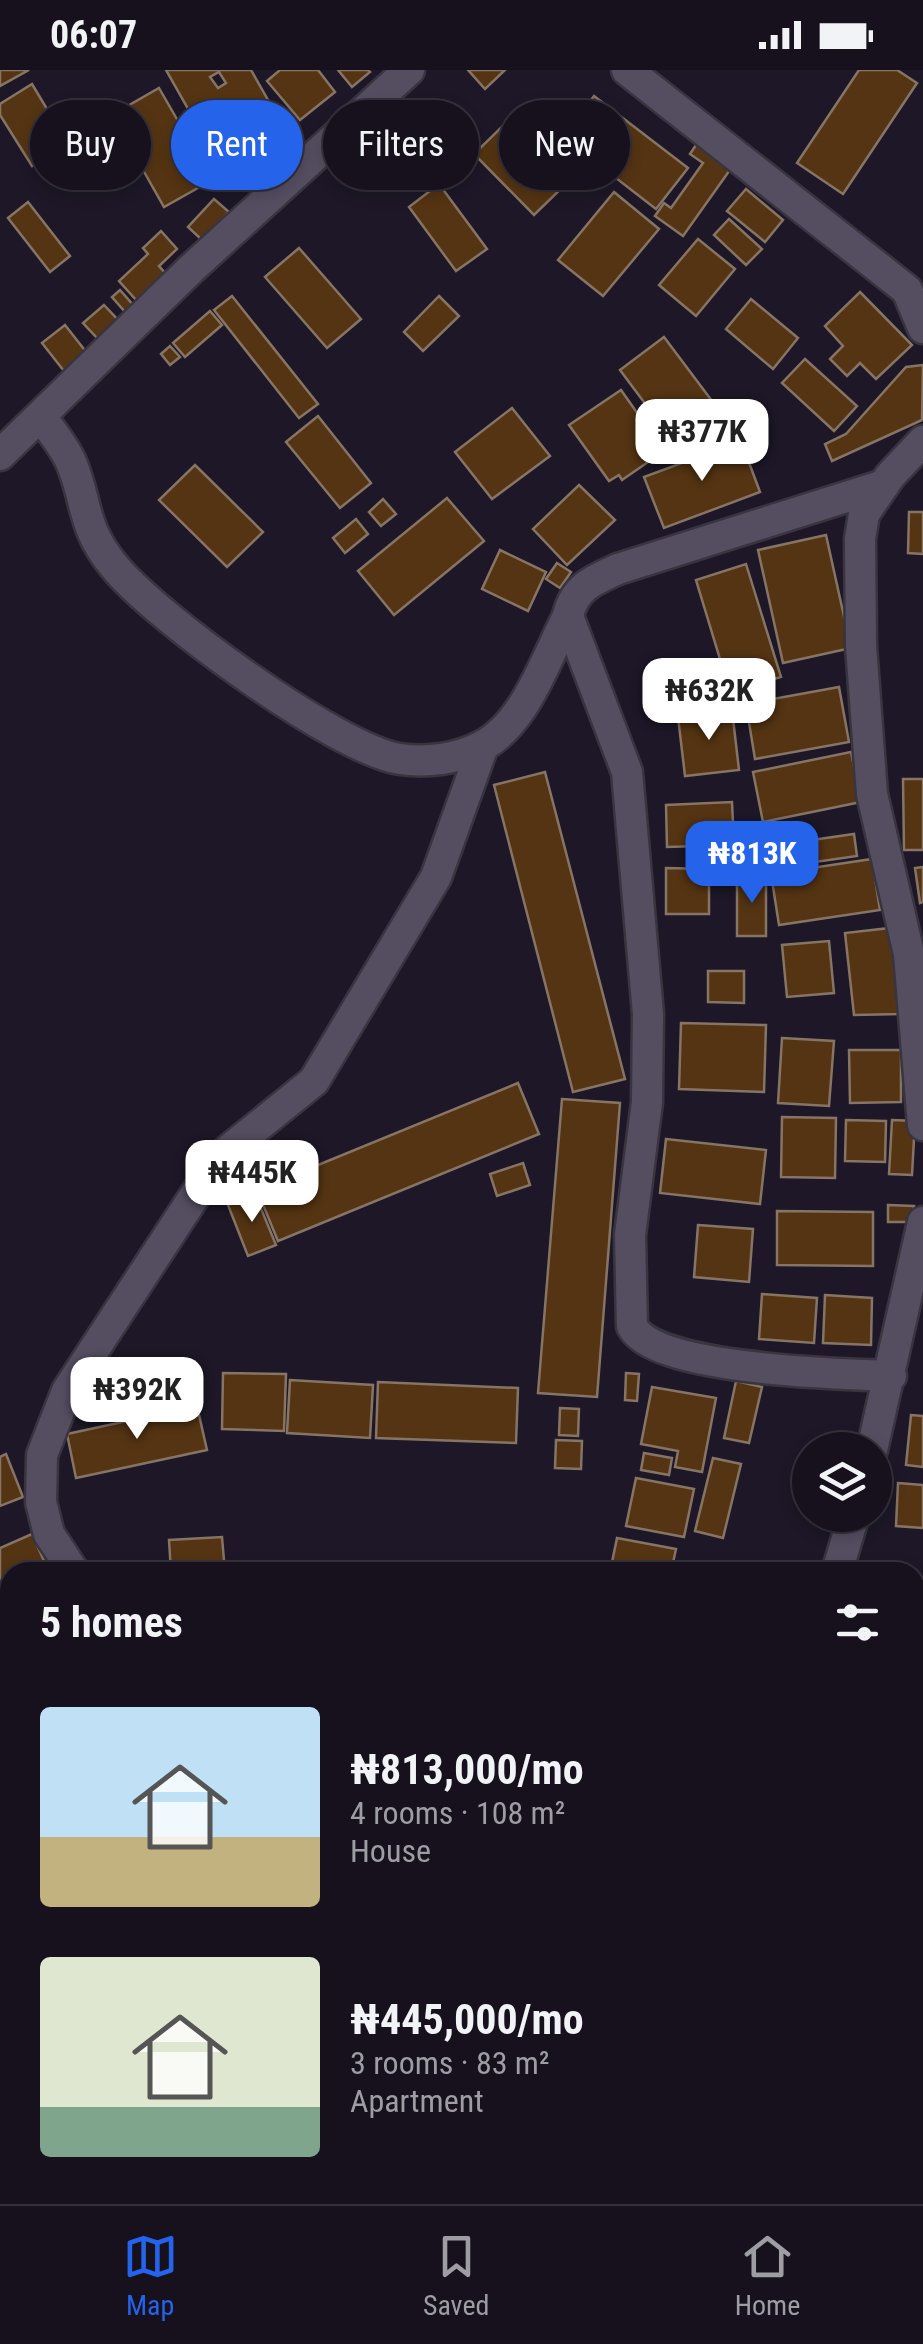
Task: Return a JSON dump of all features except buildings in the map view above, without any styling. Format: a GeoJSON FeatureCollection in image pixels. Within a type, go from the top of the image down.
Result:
{"type":"FeatureCollection","features":[{"type":"Feature","properties":{"kind":"street"},"geometry":{"type":"LineString","coordinates":[[0,455],[191,269],[409,70]]}},
{"type":"Feature","properties":{"kind":"street"},"geometry":{"type":"LineString","coordinates":[[627,70],[908,290],[923,328]]}},
{"type":"Feature","properties":{"kind":"street"},"geometry":{"type":"LineString","coordinates":[[42,418],[73,466],[89,528],[113,565],[138,592],[290,706],[354,744],[397,758],[426,761],[483,746],[512,723],[568,616],[572,600],[583,588],[618,569],[903,472]]}},
{"type":"Feature","properties":{"kind":"street"},"geometry":{"type":"LineString","coordinates":[[923,441],[903,472],[864,514],[860,539],[861,646],[872,794],[910,954],[923,1125]]}},
{"type":"Feature","properties":{"kind":"street"},"geometry":{"type":"LineString","coordinates":[[568,616],[627,772],[648,1014],[647,1102],[630,1235],[632,1326],[638,1338],[659,1348],[740,1366],[890,1376]]}},
{"type":"Feature","properties":{"kind":"street"},"geometry":{"type":"LineString","coordinates":[[67,1562],[49,1534],[40,1502],[42,1456],[67,1392],[220,1157],[314,1081],[436,877],[483,746]]}},
{"type":"Feature","properties":{"kind":"street"},"geometry":{"type":"LineString","coordinates":[[876,1432],[923,1222]]}},
{"type":"Feature","properties":{"kind":"street"},"geometry":{"type":"LineString","coordinates":[[840,1562],[849,1532]]}}]}
